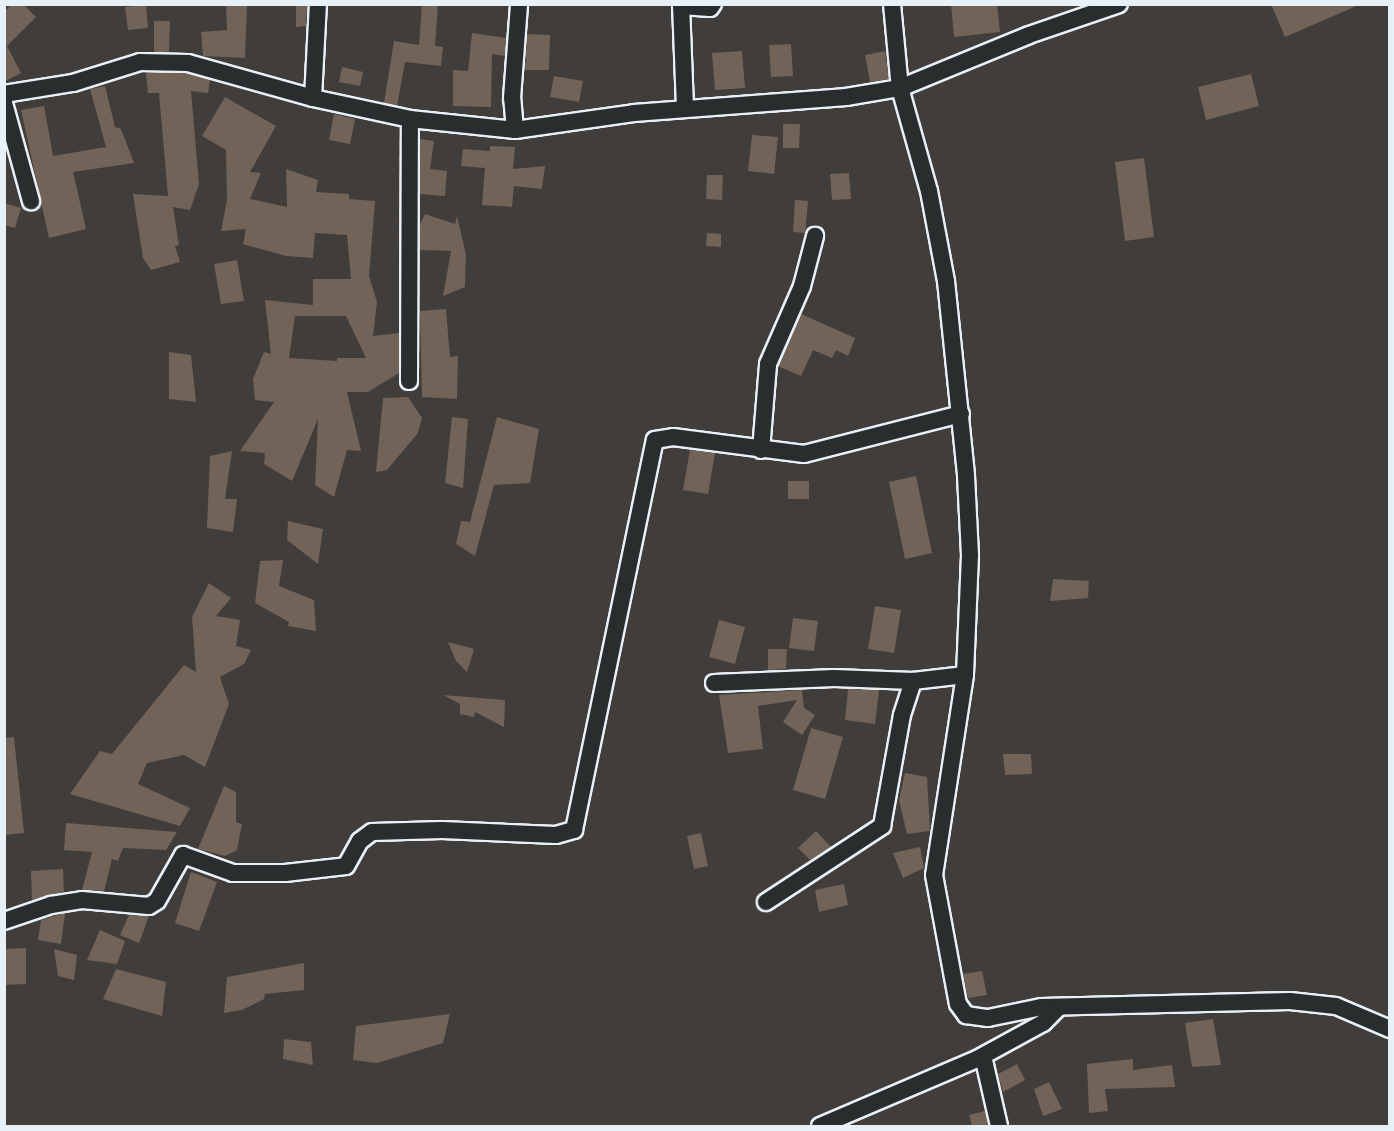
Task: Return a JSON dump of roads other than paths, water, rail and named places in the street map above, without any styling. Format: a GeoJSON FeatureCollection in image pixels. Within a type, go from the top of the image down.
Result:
{"type":"FeatureCollection","features":[{"type":"Feature","properties":{"kind":"street"},"geometry":{"type":"LineString","coordinates":[[313,98],[318,4]]}},
{"type":"Feature","properties":{"kind":"street"},"geometry":{"type":"LineString","coordinates":[[515,130],[512,98],[519,4]]}},
{"type":"Feature","properties":{"kind":"street"},"geometry":{"type":"LineString","coordinates":[[685,109],[681,5],[710,8],[713,4]]}},
{"type":"Feature","properties":{"kind":"street"},"geometry":{"type":"LineString","coordinates":[[892,4],[900,88],[939,240],[961,414],[970,555],[965,675],[934,875],[949,973],[962,1011],[972,1017],[1058,1008],[1290,1001],[1336,1006],[1389,1029]]}},
{"type":"Feature","properties":{"kind":"street"},"geometry":{"type":"LineString","coordinates":[[4,94],[73,82],[140,62],[188,63],[313,98],[410,119],[515,130],[685,109],[846,97],[900,88],[1029,34],[1119,4]]}},
{"type":"Feature","properties":{"kind":"street"},"geometry":{"type":"LineString","coordinates":[[4,103],[31,201]]}},
{"type":"Feature","properties":{"kind":"street"},"geometry":{"type":"LineString","coordinates":[[410,119],[410,381]]}},
{"type":"Feature","properties":{"kind":"street"},"geometry":{"type":"LineString","coordinates":[[761,450],[768,364],[807,275],[815,236]]}},
{"type":"Feature","properties":{"kind":"street"},"geometry":{"type":"LineString","coordinates":[[4,921],[51,905],[82,900],[150,906],[157,901],[183,855],[233,873],[285,873],[346,866],[360,841],[372,832],[442,830],[556,835],[574,830],[655,440],[674,437],[804,454],[961,414]]}},
{"type":"Feature","properties":{"kind":"street"},"geometry":{"type":"LineString","coordinates":[[714,683],[834,678],[913,681],[965,675]]}},
{"type":"Feature","properties":{"kind":"street"},"geometry":{"type":"LineString","coordinates":[[766,902],[780,890],[882,826],[902,715],[913,681]]}},
{"type":"Feature","properties":{"kind":"street"},"geometry":{"type":"LineString","coordinates":[[820,1126],[983,1056],[1043,1023],[1058,1008]]}},
{"type":"Feature","properties":{"kind":"street"},"geometry":{"type":"LineString","coordinates":[[983,1056],[999,1126]]}}]}
